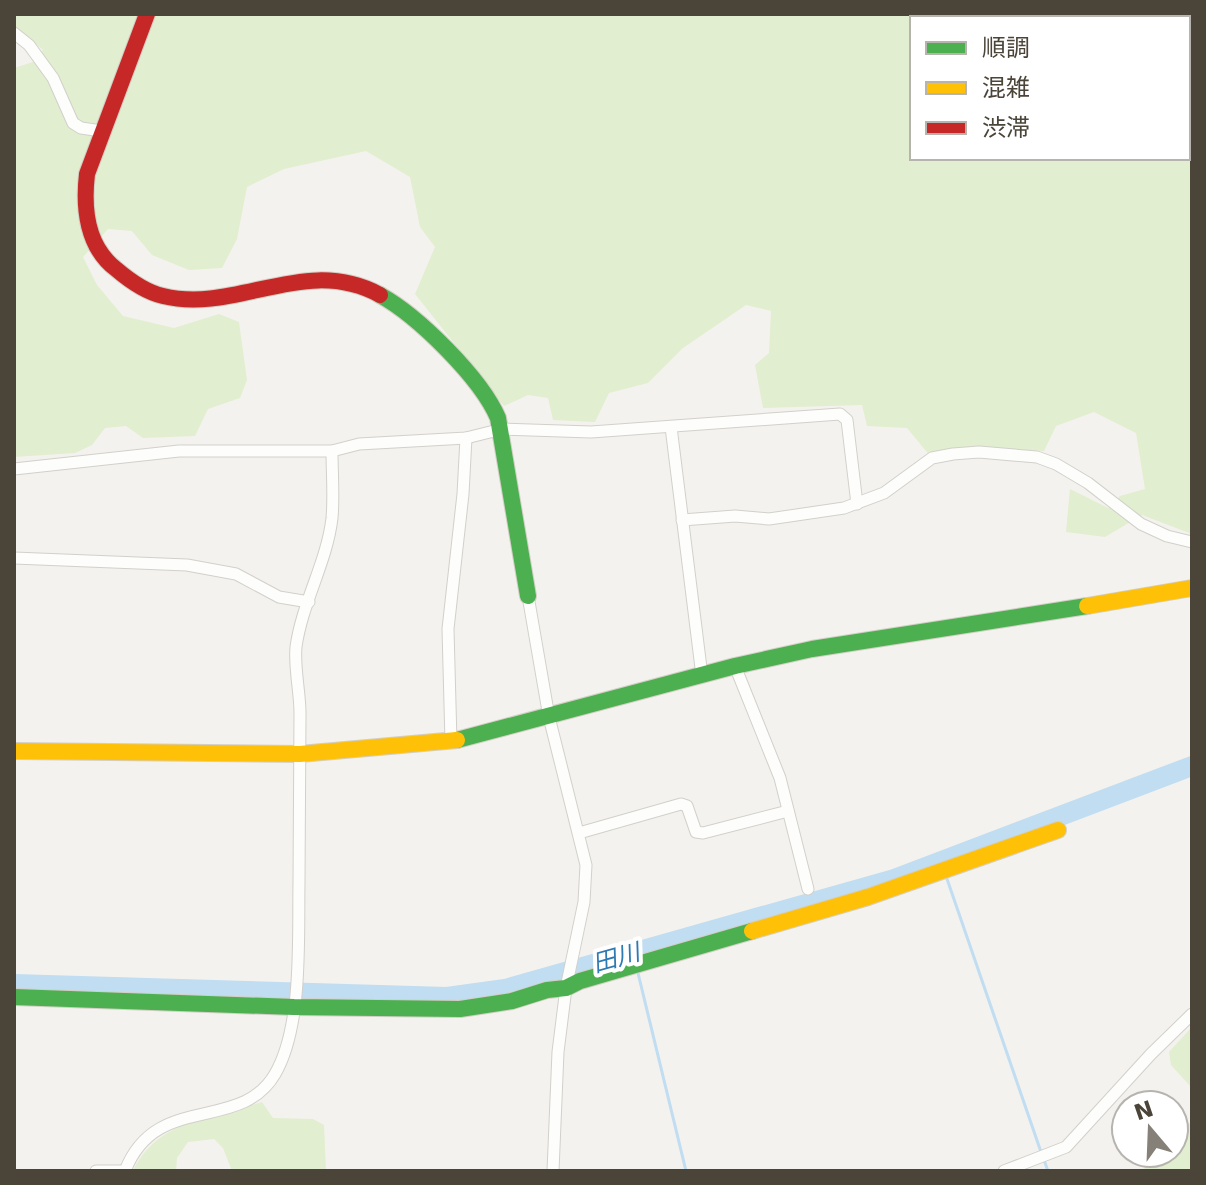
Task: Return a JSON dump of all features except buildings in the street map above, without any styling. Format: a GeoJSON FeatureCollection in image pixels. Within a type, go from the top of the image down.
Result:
{"type":"FeatureCollection","features":[{"type":"Feature","properties":{"kind":"street"},"geometry":{"type":"LineString","coordinates":[[147,14],[87,174],[83,198],[87,223],[98,249],[123,278],[164,298],[183,301],[312,280],[337,280],[363,287],[390,300],[415,319],[488,396],[502,429],[549,717],[586,865],[587,884],[567,984],[558,1052],[553,1171]]}},
{"type":"Feature","properties":{"kind":"street"},"geometry":{"type":"LineString","coordinates":[[14,33],[29,45],[53,78],[73,123],[81,128],[102,131]]}},
{"type":"Feature","properties":{"kind":"street"},"geometry":{"type":"LineString","coordinates":[[14,469],[179,451],[332,451],[391,440],[466,438],[502,429],[591,432],[840,414],[847,420],[857,504]]}},
{"type":"Feature","properties":{"kind":"street"},"geometry":{"type":"LineString","coordinates":[[671,427],[702,676]]}},
{"type":"Feature","properties":{"kind":"street"},"geometry":{"type":"LineString","coordinates":[[451,742],[448,629],[466,438]]}},
{"type":"Feature","properties":{"kind":"street"},"geometry":{"type":"LineString","coordinates":[[96,1171],[125,1171],[131,1155],[144,1139],[166,1125],[196,1114],[250,1101],[266,1088],[277,1071],[298,982],[300,754],[296,647],[332,519],[332,451]]}},
{"type":"Feature","properties":{"kind":"street"},"geometry":{"type":"LineString","coordinates":[[682,520],[735,516],[769,519],[857,504],[884,493],[932,458],[979,452],[1037,457],[1056,464],[1088,483],[1141,524],[1167,536],[1192,542]]}},
{"type":"Feature","properties":{"kind":"street"},"geometry":{"type":"LineString","coordinates":[[14,558],[187,565],[236,574],[279,597],[309,602]]}},
{"type":"Feature","properties":{"kind":"street"},"geometry":{"type":"LineString","coordinates":[[14,751],[300,754],[451,742],[735,666],[812,649],[1192,588]]}},
{"type":"Feature","properties":{"kind":"street"},"geometry":{"type":"LineString","coordinates":[[735,666],[780,778],[808,889]]}},
{"type":"Feature","properties":{"kind":"street"},"geometry":{"type":"LineString","coordinates":[[579,833],[681,804],[687,806],[696,832],[703,833],[788,811]]}},
{"type":"Feature","properties":{"kind":"street"},"geometry":{"type":"LineString","coordinates":[[14,997],[460,1009],[490,1006],[880,893],[1058,830]]}},
{"type":"Feature","properties":{"kind":"street"},"geometry":{"type":"LineString","coordinates":[[1004,1171],[1066,1147],[1192,1014]]}},
{"type":"Feature","properties":{"kind":"green space"},"geometry":{"type":"Polygon","coordinates":[[[14,14],[1192,14],[1192,534],[1142,515],[1105,537],[1066,532],[1070,489],[1108,508],[1120,496],[1145,489],[1136,433],[1094,412],[1056,426],[1044,451],[987,448],[931,457],[907,428],[867,426],[862,405],[763,408],[755,365],[769,353],[771,311],[746,305],[683,348],[648,383],[609,393],[595,422],[553,420],[548,398],[528,395],[504,406],[415,294],[435,247],[420,227],[410,177],[366,151],[284,169],[247,187],[237,239],[222,268],[189,270],[152,255],[132,231],[108,229],[83,257],[97,285],[123,316],[174,328],[219,314],[239,322],[247,380],[240,398],[208,409],[195,436],[143,438],[126,426],[105,428],[92,445],[75,453],[14,457],[14,68],[33,62],[43,50],[14,26],[14,14]]]}},
{"type":"Feature","properties":{"kind":"green space"},"geometry":{"type":"Polygon","coordinates":[[[1192,1027],[1192,1088],[1171,1065],[1169,1052],[1192,1027]]]}},
{"type":"Feature","properties":{"kind":"green space"},"geometry":{"type":"Polygon","coordinates":[[[262,1102],[273,1118],[313,1119],[324,1125],[326,1171],[232,1171],[223,1148],[214,1139],[188,1142],[177,1158],[176,1171],[133,1171],[143,1154],[171,1131],[206,1117],[262,1102]]]}},
{"type":"Feature","properties":{"kind":"green space"},"geometry":{"type":"Polygon","coordinates":[[[1190,1123],[1192,1171],[1145,1171],[1190,1169],[1190,1123]]]}},
{"type":"Feature","properties":{"kind":"waterway","name":"田川"},"geometry":{"type":"LineString","coordinates":[[14,984],[447,997],[505,989],[894,879],[1192,766]]}},
{"type":"Feature","properties":{"kind":"waterway"},"geometry":{"type":"LineString","coordinates":[[946,876],[1041,1152]]}},
{"type":"Feature","properties":{"kind":"waterway"},"geometry":{"type":"LineString","coordinates":[[637,969],[686,1171]]}},
{"type":"Feature","properties":{"kind":"waterway"},"geometry":{"type":"LineString","coordinates":[[1044,1160],[1048,1171]]}},
{"type":"Feature","properties":{"kind":"traffic: fast"},"geometry":{"type":"LineString","coordinates":[[380,295],[412,317],[447,349],[478,385],[498,418],[528,596]]}},
{"type":"Feature","properties":{"kind":"traffic: fast"},"geometry":{"type":"LineString","coordinates":[[457,740],[735,666],[812,649],[1087,606]]}},
{"type":"Feature","properties":{"kind":"traffic: fast"},"geometry":{"type":"LineString","coordinates":[[14,997],[294,1007],[460,1009],[566,988],[580,981],[752,931]]}},
{"type":"Feature","properties":{"kind":"traffic: slow"},"geometry":{"type":"LineString","coordinates":[[1087,606],[1192,588]]}},
{"type":"Feature","properties":{"kind":"traffic: slow"},"geometry":{"type":"LineString","coordinates":[[14,751],[300,754],[457,740]]}},
{"type":"Feature","properties":{"kind":"traffic: slow"},"geometry":{"type":"LineString","coordinates":[[752,931],[868,897],[1058,830]]}},
{"type":"Feature","properties":{"kind":"traffic: jam"},"geometry":{"type":"LineString","coordinates":[[147,14],[87,174],[89,226],[106,260],[138,286],[163,296],[218,298],[298,282],[325,280],[352,284],[380,295]]}}]}
